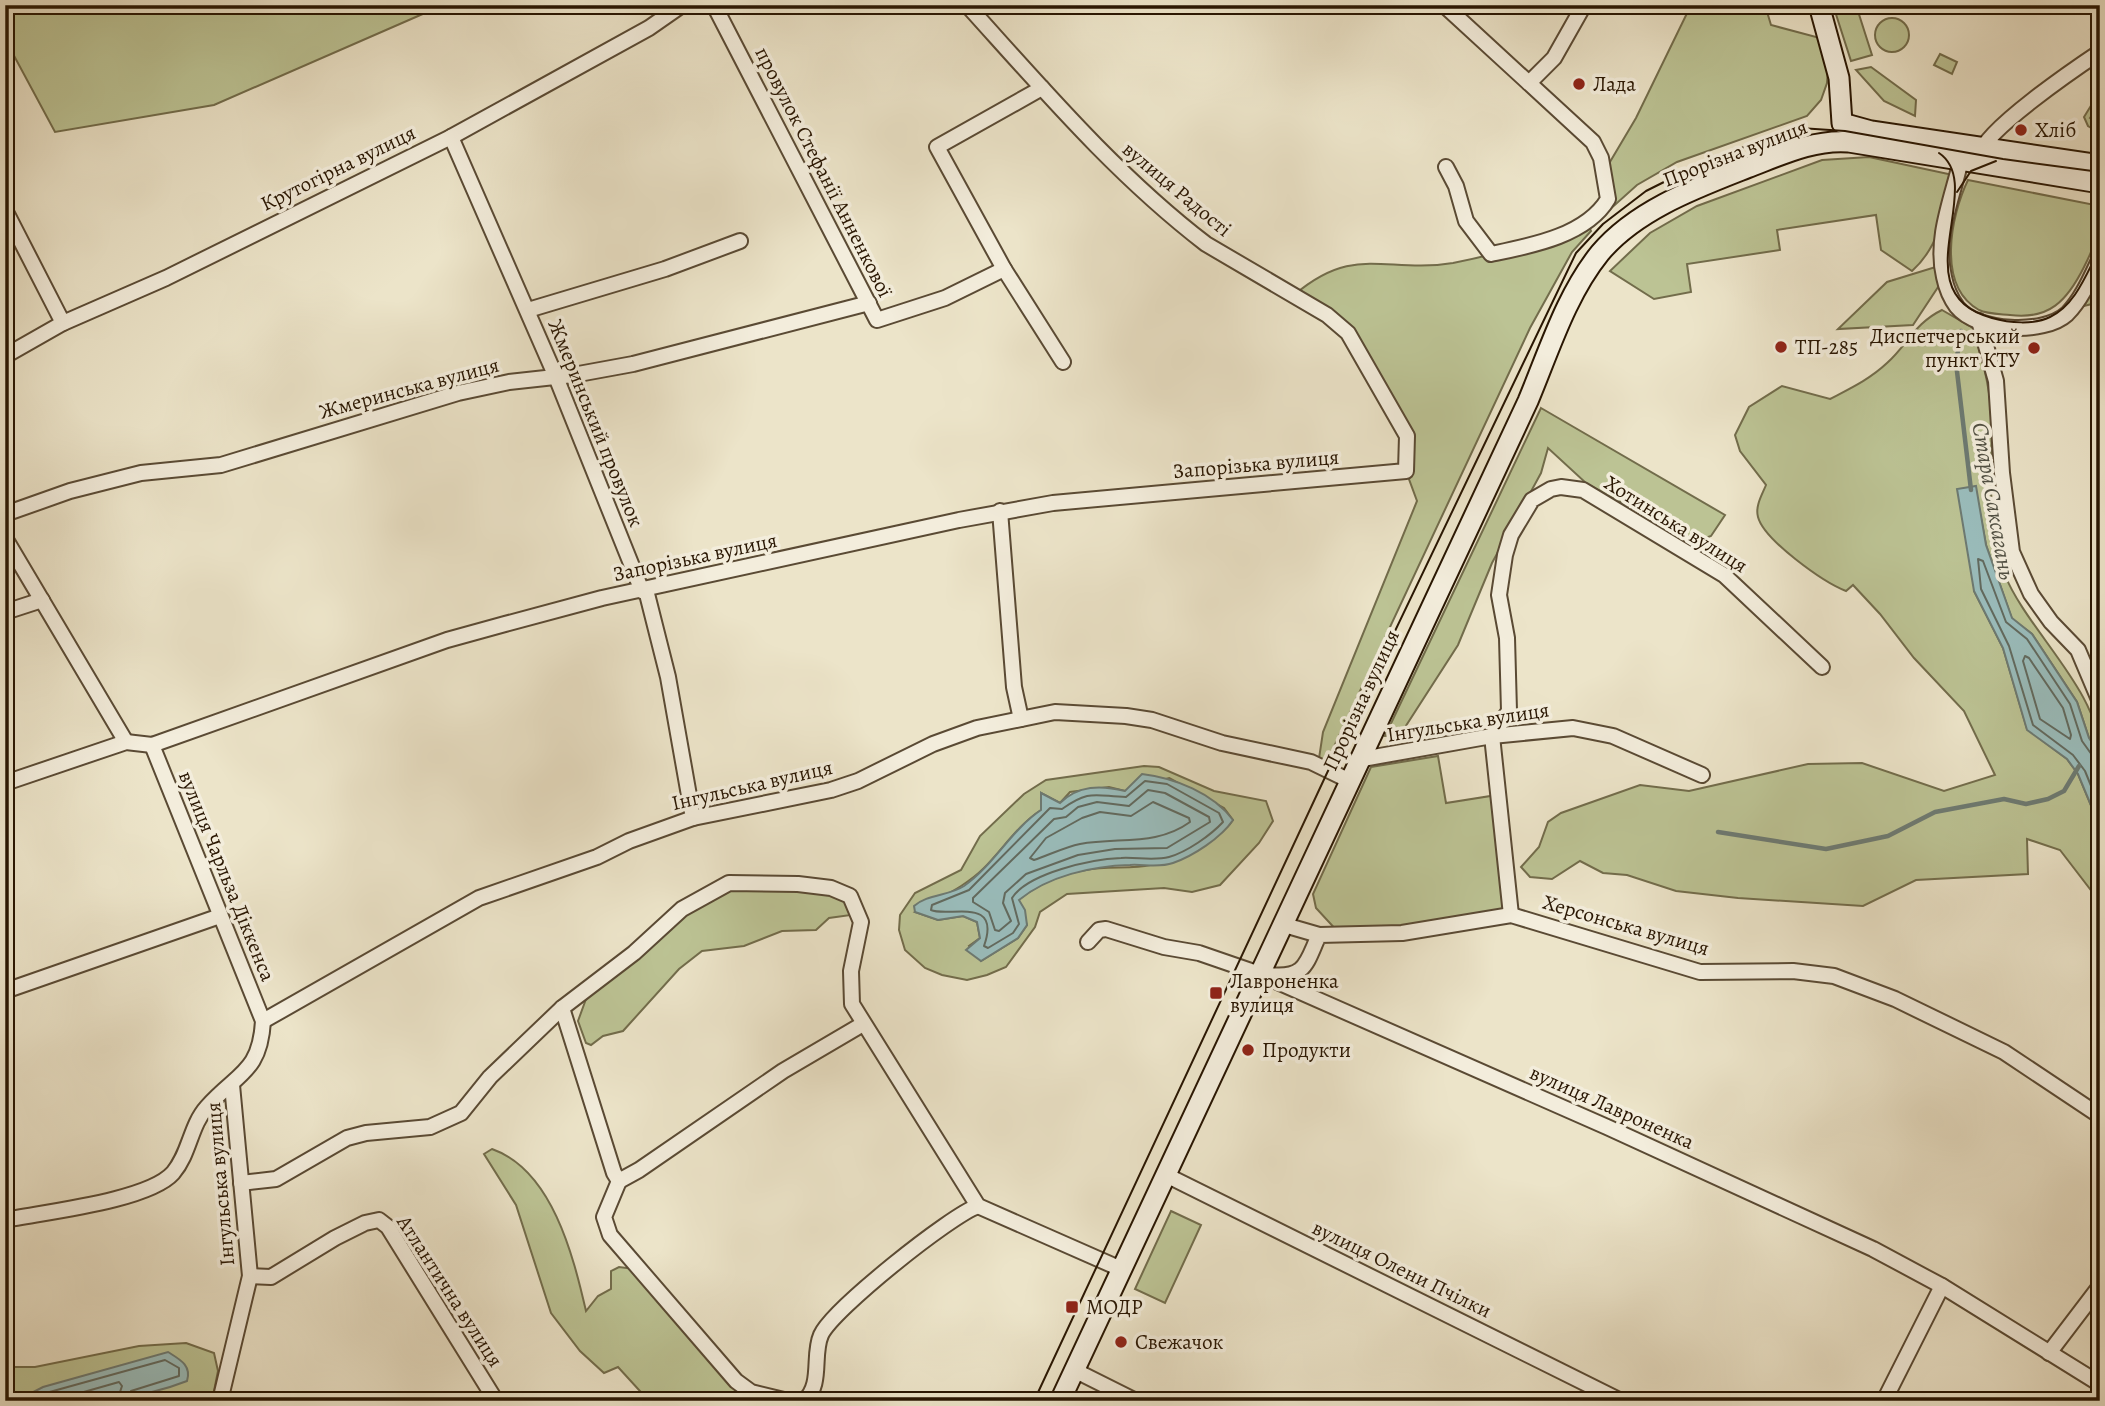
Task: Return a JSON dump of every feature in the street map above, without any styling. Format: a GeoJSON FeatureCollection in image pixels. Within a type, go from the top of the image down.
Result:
{"type":"FeatureCollection","features":[{"type":"Feature","properties":{"kind":"main road"},"geometry":{"type":"LineString","coordinates":[[1819,5],[1839,78],[1842,123],[1854,143]]}},
{"type":"Feature","properties":{"kind":"main road"},"geometry":{"type":"LineString","coordinates":[[1827,142],[1842,123]]}},
{"type":"Feature","properties":{"kind":"main road"},"geometry":{"type":"LineString","coordinates":[[1842,123],[2100,183]]}},
{"type":"Feature","properties":{"kind":"main road","name":"Прорізна вулиця"},"geometry":{"type":"LineString","coordinates":[[1060,1401],[1257,973],[1528,401],[1571,301],[1602,251],[1629,228],[1665,204],[1762,162],[1827,142],[1971,154]]}},
{"type":"Feature","properties":{"kind":"main road"},"geometry":{"type":"LineString","coordinates":[[1971,154],[2100,165]]}},
{"type":"Feature","properties":{"kind":"street","name":"Крутогірна вулиця"},"geometry":{"type":"LineString","coordinates":[[5,356],[63,323],[166,278],[450,136],[649,28],[682,5]]}},
{"type":"Feature","properties":{"kind":"street","name":"провулок Стефанії Анненкової"},"geometry":{"type":"LineString","coordinates":[[714,5],[877,320],[945,298],[1004,269]]}},
{"type":"Feature","properties":{"kind":"street","name":"вулиця Радості"},"geometry":{"type":"LineString","coordinates":[[967,5],[1093,145],[1187,230],[1206,244],[1327,315],[1348,333],[1407,436],[1407,458]]}},
{"type":"Feature","properties":{"kind":"street"},"geometry":{"type":"LineString","coordinates":[[1444,5],[1593,142],[1608,188],[1608,199],[1600,212],[1561,234],[1527,246],[1491,254],[1466,221],[1456,186],[1446,167]]}},
{"type":"Feature","properties":{"kind":"street"},"geometry":{"type":"LineString","coordinates":[[1529,83],[1554,58],[1584,5]]}},
{"type":"Feature","properties":{"kind":"street"},"geometry":{"type":"LineString","coordinates":[[2100,51],[2008,121],[1971,154],[1943,231],[1942,265],[1948,291],[1958,309],[1979,321],[2026,328],[2049,326],[2067,313],[2084,290],[2100,258]]}},
{"type":"Feature","properties":{"kind":"street"},"geometry":{"type":"LineString","coordinates":[[1042,88],[937,147],[1004,269],[1063,362]]}},
{"type":"Feature","properties":{"kind":"street","name":"Жмеринський провулок"},"geometry":{"type":"LineString","coordinates":[[450,136],[528,310],[644,590],[668,677],[693,818]]}},
{"type":"Feature","properties":{"kind":"street"},"geometry":{"type":"LineString","coordinates":[[5,211],[63,323]]}},
{"type":"Feature","properties":{"kind":"street","name":"Жмеринський провулок"},"geometry":{"type":"LineString","coordinates":[[528,310],[665,270],[740,241]]}},
{"type":"Feature","properties":{"kind":"street","name":"Жмеринська вулиця"},"geometry":{"type":"LineString","coordinates":[[5,514],[70,491],[141,473],[221,465],[458,393],[509,382],[633,364],[869,303]]}},
{"type":"Feature","properties":{"kind":"street"},"geometry":{"type":"LineString","coordinates":[[1979,321],[1996,381],[2002,474],[2012,552],[2031,594],[2051,622],[2078,650],[2100,702]]}},
{"type":"Feature","properties":{"kind":"street","name":"Запорізька вулиця"},"geometry":{"type":"LineString","coordinates":[[5,783],[127,742],[152,746],[447,640],[561,608],[1000,512],[1053,503],[1406,471],[1407,458]]}},
{"type":"Feature","properties":{"kind":"street","name":"Хотинська вулиця"},"geometry":{"type":"LineString","coordinates":[[1492,736],[1509,711],[1507,638],[1499,596],[1504,555],[1511,535],[1532,500],[1540,494],[1561,487],[1592,495],[1724,575],[1822,667]]}},
{"type":"Feature","properties":{"kind":"street"},"geometry":{"type":"LineString","coordinates":[[1000,512],[1014,687],[1021,719]]}},
{"type":"Feature","properties":{"kind":"street"},"geometry":{"type":"LineString","coordinates":[[5,538],[127,742]]}},
{"type":"Feature","properties":{"kind":"street"},"geometry":{"type":"LineString","coordinates":[[5,612],[41,600]]}},
{"type":"Feature","properties":{"kind":"street","name":"Інгульська вулиця"},"geometry":{"type":"LineString","coordinates":[[5,1220],[79,1207],[165,1181],[182,1161],[198,1119],[256,1058],[261,1047],[263,1021],[479,898],[597,857],[693,818],[831,790],[858,781],[954,736],[1055,712],[1152,720],[1222,743],[1311,762],[1348,780]]}},
{"type":"Feature","properties":{"kind":"street","name":"Інгульська вулиця"},"geometry":{"type":"LineString","coordinates":[[1357,760],[1549,728],[1591,730],[1702,775]]}},
{"type":"Feature","properties":{"kind":"street"},"geometry":{"type":"LineString","coordinates":[[1492,736],[1511,915]]}},
{"type":"Feature","properties":{"kind":"street","name":"вулиця Чарльза Діккенса"},"geometry":{"type":"LineString","coordinates":[[152,746],[263,1021]]}},
{"type":"Feature","properties":{"kind":"street"},"geometry":{"type":"LineString","coordinates":[[242,1183],[276,1179],[347,1138],[366,1133],[430,1127],[450,1120],[461,1113],[490,1077],[562,1008],[634,953],[682,909],[704,895],[738,882],[798,884],[831,888],[845,893],[854,901],[862,922],[849,989],[852,1004],[978,1206],[1121,1269]]}},
{"type":"Feature","properties":{"kind":"street","name":"Херсонська вулиця"},"geometry":{"type":"LineString","coordinates":[[1281,924],[1319,935],[1402,933],[1511,915],[1700,972],[1793,971],[1834,976],[1863,985],[2004,1052],[2100,1116]]}},
{"type":"Feature","properties":{"kind":"street"},"geometry":{"type":"LineString","coordinates":[[5,991],[220,916]]}},
{"type":"Feature","properties":{"kind":"street","name":"вулиця Лавроненка"},"geometry":{"type":"LineString","coordinates":[[1088,942],[1099,930],[1106,929],[1164,947],[1199,953],[1257,973],[1607,1127],[1872,1249],[1942,1286],[2100,1384]]}},
{"type":"Feature","properties":{"kind":"street"},"geometry":{"type":"LineString","coordinates":[[1257,973],[1294,975],[1304,968],[1319,935]]}},
{"type":"Feature","properties":{"kind":"street"},"geometry":{"type":"LineString","coordinates":[[562,1008],[614,1174],[619,1181]]}},
{"type":"Feature","properties":{"kind":"street"},"geometry":{"type":"LineString","coordinates":[[788,1401],[751,1396],[713,1357],[661,1290],[605,1228],[604,1217],[619,1181],[639,1170],[783,1070],[863,1024]]}},
{"type":"Feature","properties":{"kind":"street","name":"Інгульська вулиця"},"geometry":{"type":"LineString","coordinates":[[220,1401],[250,1276],[232,1085]]}},
{"type":"Feature","properties":{"kind":"street","name":"вулиця Олени Пчілки"},"geometry":{"type":"LineString","coordinates":[[1166,1175],[1621,1401]]}},
{"type":"Feature","properties":{"kind":"street"},"geometry":{"type":"LineString","coordinates":[[804,1401],[814,1386],[818,1342],[832,1318],[901,1259],[978,1206]]}},
{"type":"Feature","properties":{"kind":"street","name":"Атлантична вулиця"},"geometry":{"type":"LineString","coordinates":[[250,1276],[271,1278],[335,1238],[365,1223],[379,1220],[388,1227],[496,1401]]}},
{"type":"Feature","properties":{"kind":"street"},"geometry":{"type":"LineString","coordinates":[[1884,1401],[1942,1286]]}},
{"type":"Feature","properties":{"kind":"street"},"geometry":{"type":"LineString","coordinates":[[2049,1353],[2100,1286]]}},
{"type":"Feature","properties":{"kind":"street"},"geometry":{"type":"LineString","coordinates":[[1074,1370],[1136,1401]]}},
{"type":"Feature","properties":{"kind":"green space"},"geometry":{"type":"Polygon","coordinates":[[[5,5],[441,6],[214,105],[55,132],[5,39],[5,5]]]}},
{"type":"Feature","properties":{"kind":"green space"},"geometry":{"type":"Polygon","coordinates":[[[1691,5],[1765,5],[1771,25],[1820,38],[1828,68],[1827,83],[1821,100],[1807,116],[1677,162],[1637,185],[1607,212],[1604,172],[1636,118],[1691,5]]]}},
{"type":"Feature","properties":{"kind":"green space"},"geometry":{"type":"Polygon","coordinates":[[[1833,5],[1856,5],[1872,55],[1851,61],[1833,5]]]}},
{"type":"Feature","properties":{"kind":"green space"},"geometry":{"type":"Polygon","coordinates":[[[1892,18],[1904,23],[1909,35],[1904,47],[1892,52],[1880,47],[1875,35],[1880,23],[1892,18]]]}},
{"type":"Feature","properties":{"kind":"green space"},"geometry":{"type":"Polygon","coordinates":[[[1940,54],[1957,62],[1952,74],[1934,65],[1940,54]]]}},
{"type":"Feature","properties":{"kind":"green space"},"geometry":{"type":"Polygon","coordinates":[[[1871,67],[1916,100],[1915,116],[1884,101],[1856,70],[1871,67]]]}},
{"type":"Feature","properties":{"kind":"green space"},"geometry":{"type":"Polygon","coordinates":[[[2100,91],[2100,103],[2090,118],[2100,125],[2100,133],[2088,126],[2084,117],[2100,91]]]}},
{"type":"Feature","properties":{"kind":"green space"},"geometry":{"type":"Polygon","coordinates":[[[1869,157],[1953,175],[1944,215],[1935,239],[1929,251],[1912,271],[1881,250],[1876,215],[1777,230],[1780,250],[1687,264],[1691,292],[1654,299],[1610,271],[1650,233],[1697,206],[1822,160],[1869,157]]]}},
{"type":"Feature","properties":{"kind":"green space"},"geometry":{"type":"Polygon","coordinates":[[[1968,180],[2100,206],[2098,231],[2092,251],[2071,290],[2055,306],[2036,314],[2010,315],[1979,310],[1965,299],[1952,268],[1951,249],[1956,212],[1968,180]]]}},
{"type":"Feature","properties":{"kind":"green space"},"geometry":{"type":"Polygon","coordinates":[[[1587,222],[1591,231],[1572,252],[1530,328],[1324,768],[1318,765],[1323,732],[1417,501],[1406,471],[1407,436],[1352,337],[1294,295],[1316,279],[1353,265],[1453,263],[1521,246],[1587,222]]]}},
{"type":"Feature","properties":{"kind":"green space"},"geometry":{"type":"Polygon","coordinates":[[[1942,265],[1944,278],[1913,325],[1838,329],[1887,282],[1942,265]]]}},
{"type":"Feature","properties":{"kind":"green space"},"geometry":{"type":"Polygon","coordinates":[[[2093,281],[2100,282],[2100,309],[2096,303],[2084,306],[2084,296],[2093,281]]]}},
{"type":"Feature","properties":{"kind":"green space"},"geometry":{"type":"Polygon","coordinates":[[[1942,310],[1973,328],[1984,369],[1991,411],[1994,534],[2004,573],[2029,617],[2076,684],[2097,731],[2100,754],[2089,738],[2077,702],[2032,634],[2012,619],[1986,545],[1975,486],[1974,591],[2003,648],[2027,729],[2067,759],[2078,774],[2100,827],[2100,902],[2060,850],[2027,839],[2028,874],[1916,880],[1863,906],[1676,891],[1627,875],[1603,873],[1580,861],[1552,879],[1530,877],[1521,867],[1539,847],[1548,822],[1561,813],[1640,785],[1689,791],[1808,764],[1862,763],[1944,791],[1995,775],[1964,711],[1914,658],[1880,614],[1853,585],[1846,591],[1823,579],[1771,537],[1758,517],[1757,509],[1766,485],[1740,451],[1735,435],[1749,407],[1782,386],[1830,399],[1860,383],[1887,363],[1918,327],[1942,310]]]}},
{"type":"Feature","properties":{"kind":"green space"},"geometry":{"type":"Polygon","coordinates":[[[1541,408],[1725,515],[1711,536],[1695,542],[1587,484],[1548,448],[1541,473],[1492,563],[1458,645],[1400,735],[1385,736],[1541,408]]]}},
{"type":"Feature","properties":{"kind":"green space"},"geometry":{"type":"Polygon","coordinates":[[[1438,756],[1446,803],[1497,795],[1511,915],[1339,933],[1316,908],[1313,894],[1371,767],[1438,756]]]}},
{"type":"Feature","properties":{"kind":"green space"},"geometry":{"type":"Polygon","coordinates":[[[1144,766],[1159,767],[1214,791],[1266,801],[1273,821],[1259,843],[1220,885],[1192,892],[1164,888],[1067,894],[1040,912],[1035,927],[1006,967],[967,980],[925,968],[905,950],[899,930],[900,915],[915,893],[961,870],[980,836],[1024,794],[1046,780],[1144,766]],[[1169,778],[1125,791],[1109,787],[1070,792],[1060,803],[1041,793],[1041,810],[1018,830],[984,868],[959,887],[915,912],[938,920],[963,916],[977,922],[980,938],[969,946],[981,961],[1018,938],[1027,925],[1018,900],[1033,890],[1059,877],[1077,872],[1143,866],[1184,854],[1207,843],[1226,829],[1233,820],[1224,808],[1169,778]]]}},
{"type":"Feature","properties":{"kind":"green space"},"geometry":{"type":"Polygon","coordinates":[[[732,889],[822,890],[849,902],[851,915],[829,918],[816,930],[782,931],[744,946],[702,951],[679,969],[623,1031],[603,1036],[591,1045],[586,1043],[578,1021],[586,999],[700,902],[732,889]]]}},
{"type":"Feature","properties":{"kind":"green space"},"geometry":{"type":"Polygon","coordinates":[[[492,1149],[513,1160],[530,1175],[545,1195],[566,1241],[586,1311],[598,1296],[611,1289],[611,1271],[619,1267],[642,1270],[751,1392],[751,1401],[649,1401],[618,1367],[604,1373],[580,1351],[551,1313],[516,1205],[484,1154],[492,1149]]]}},
{"type":"Feature","properties":{"kind":"green space"},"geometry":{"type":"Polygon","coordinates":[[[1171,1211],[1201,1225],[1165,1303],[1135,1289],[1171,1211]]]}},
{"type":"Feature","properties":{"kind":"green space"},"geometry":{"type":"Polygon","coordinates":[[[186,1343],[214,1353],[218,1371],[213,1396],[207,1401],[5,1401],[5,1367],[35,1367],[139,1346],[186,1343]]]}},
{"type":"Feature","properties":{"kind":"water"},"geometry":{"type":"Polygon","coordinates":[[[1976,486],[1986,545],[2012,618],[2032,634],[2077,702],[2089,738],[2100,754],[2100,827],[2078,774],[2067,759],[2027,730],[2003,648],[1974,591],[1957,489],[1976,486]]]}},
{"type":"Feature","properties":{"kind":"water"},"geometry":{"type":"Polygon","coordinates":[[[1142,774],[1192,788],[1215,802],[1233,820],[1206,846],[1173,863],[1086,870],[1043,885],[1019,900],[1025,910],[1027,925],[1018,938],[981,961],[966,950],[980,938],[977,922],[963,916],[938,920],[915,912],[914,906],[919,902],[958,889],[975,878],[1021,827],[1041,810],[1041,793],[1060,803],[1074,793],[1090,788],[1125,791],[1142,774]]]}},
{"type":"Feature","properties":{"kind":"water"},"geometry":{"type":"Polygon","coordinates":[[[168,1352],[186,1367],[187,1381],[144,1394],[103,1400],[16,1401],[43,1387],[168,1352]]]}},
{"type":"Feature","properties":{"kind":"waterway","name":"Стара Саксагань"},"geometry":{"type":"LineString","coordinates":[[1961,331],[1956,363],[1971,490]]}},
{"type":"Feature","properties":{"kind":"waterway"},"geometry":{"type":"LineString","coordinates":[[1718,832],[1826,849],[1888,836],[1935,812],[2004,799],[2026,804],[2048,799],[2064,791],[2079,766]]}},
{"type":"Feature","properties":{"kind":"tram line"},"geometry":{"type":"LineString","coordinates":[[1034,1401],[1327,773],[1576,253],[1603,224],[1646,191],[1712,158],[1800,128],[1845,131],[2003,159],[2100,172]]}},
{"type":"Feature","properties":{"kind":"tram line"},"geometry":{"type":"LineString","coordinates":[[1939,153],[1952,169],[1955,189],[1948,264],[1952,287],[1965,305],[1992,318],[2006,321],[2044,320],[2067,305],[2100,248]]}},
{"type":"Feature","properties":{"kind":"tram line"},"geometry":{"type":"LineString","coordinates":[[1957,192],[1971,171],[1996,161]]}},
{"type":"Feature","properties":{"kind":"place","name":"Лада"},"geometry":{"type":"Point","coordinates":[1579,84]}},
{"type":"Feature","properties":{"kind":"place","name":"Хліб"},"geometry":{"type":"Point","coordinates":[2021,130]}},
{"type":"Feature","properties":{"kind":"place","name":"ТП-285"},"geometry":{"type":"Point","coordinates":[1781,347]}},
{"type":"Feature","properties":{"kind":"place","name":"Диспетчерський пункт КТУ"},"geometry":{"type":"Point","coordinates":[2034,348]}},
{"type":"Feature","properties":{"kind":"place","name":"Лавроненка вулиця"},"geometry":{"type":"Point","coordinates":[1216,993]}},
{"type":"Feature","properties":{"kind":"place","name":"Продукти"},"geometry":{"type":"Point","coordinates":[1248,1050]}},
{"type":"Feature","properties":{"kind":"place","name":"МОДР"},"geometry":{"type":"Point","coordinates":[1072,1307]}},
{"type":"Feature","properties":{"kind":"place","name":"Свежачок"},"geometry":{"type":"Point","coordinates":[1121,1342]}}]}
